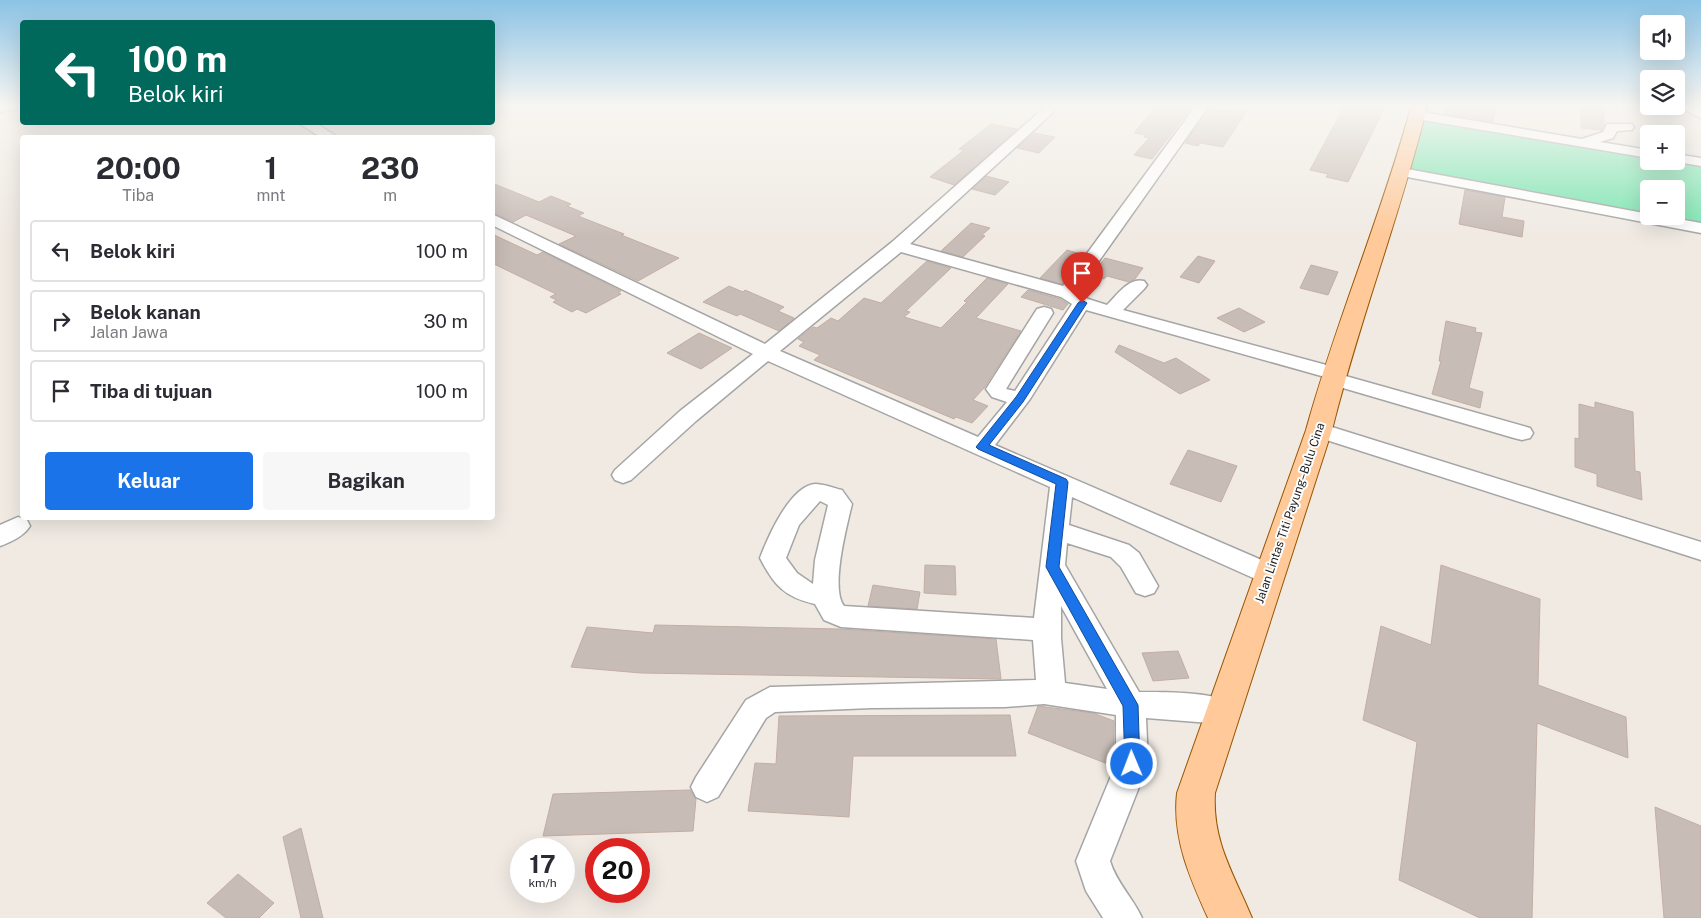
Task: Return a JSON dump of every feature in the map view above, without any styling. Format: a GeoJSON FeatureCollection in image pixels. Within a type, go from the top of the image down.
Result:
{"type":"FeatureCollection","features":[{"type":"Feature","properties":{"kind":"main road","name":"Jalan Lintas Titi Payung–Bulu Cina"},"geometry":{"type":"LineString","coordinates":[[1230,918],[1212,878],[1194,820],[1196,793],[1319,430],[1334,376],[1408,150]]}},
{"type":"Feature","properties":{"kind":"street"},"geometry":{"type":"LineString","coordinates":[[623,475],[688,416],[898,246],[1005,150]]}},
{"type":"Feature","properties":{"kind":"street"},"geometry":{"type":"LineString","coordinates":[[982,447],[1020,399],[1074,298],[1173,150]]}},
{"type":"Feature","properties":{"kind":"street"},"geometry":{"type":"LineString","coordinates":[[1623,150],[1640,153]]}},
{"type":"Feature","properties":{"kind":"street"},"geometry":{"type":"LineString","coordinates":[[1685,159],[1701,162]]}},
{"type":"Feature","properties":{"kind":"street"},"geometry":{"type":"LineString","coordinates":[[1402,172],[1701,228]]}},
{"type":"Feature","properties":{"kind":"street"},"geometry":{"type":"LineString","coordinates":[[495,219],[765,352],[1269,574]]}},
{"type":"Feature","properties":{"kind":"street"},"geometry":{"type":"LineString","coordinates":[[898,246],[1074,298],[1110,312],[1522,432]]}},
{"type":"Feature","properties":{"kind":"street"},"geometry":{"type":"LineString","coordinates":[[1110,312],[1138,285]]}},
{"type":"Feature","properties":{"kind":"street"},"geometry":{"type":"LineString","coordinates":[[1020,399],[999,393],[996,389],[1044,313]]}},
{"type":"Feature","properties":{"kind":"street"},"geometry":{"type":"LineString","coordinates":[[1319,430],[1701,551]]}},
{"type":"Feature","properties":{"kind":"street"},"geometry":{"type":"LineString","coordinates":[[707,786],[756,709],[770,700],[872,696],[1005,695],[1052,690],[1047,665],[1046,630],[1062,482]]}},
{"type":"Feature","properties":{"kind":"street"},"geometry":{"type":"LineString","coordinates":[[1057,530],[1120,551],[1130,560],[1145,586]]}},
{"type":"Feature","properties":{"kind":"street"},"geometry":{"type":"LineString","coordinates":[[1053,567],[1131,705],[1132,764],[1094,861],[1098,879],[1124,918]]}},
{"type":"Feature","properties":{"kind":"street"},"geometry":{"type":"LineString","coordinates":[[825,595],[832,612],[842,616],[1046,630]]}},
{"type":"Feature","properties":{"kind":"street"},"geometry":{"type":"LineString","coordinates":[[1044,692],[1131,705],[1162,705],[1223,712]]}},
{"type":"Feature","properties":{"kind":"green space"},"geometry":{"type":"Polygon","coordinates":[[[1407,150],[1630,150],[1640,152],[1640,170],[1685,170],[1685,162],[1701,162],[1701,228],[1685,225],[1685,180],[1640,180],[1640,217],[1402,172],[1407,150]]]}},
{"type":"Feature","properties":{"kind":"building"},"geometry":{"type":"Polygon","coordinates":[[[964,150],[994,150],[954,185],[930,177],[964,150]]]}},
{"type":"Feature","properties":{"kind":"building"},"geometry":{"type":"Polygon","coordinates":[[[1025,150],[1042,150],[1039,153],[1025,150]]]}},
{"type":"Feature","properties":{"kind":"building"},"geometry":{"type":"Polygon","coordinates":[[[1139,150],[1159,150],[1152,159],[1134,155],[1139,150]]]}},
{"type":"Feature","properties":{"kind":"building"},"geometry":{"type":"Polygon","coordinates":[[[1321,150],[1364,150],[1348,182],[1326,177],[1328,174],[1310,170],[1321,150]]]}},
{"type":"Feature","properties":{"kind":"building"},"geometry":{"type":"Polygon","coordinates":[[[986,176],[1009,182],[995,195],[972,189],[986,176]]]}},
{"type":"Feature","properties":{"kind":"building"},"geometry":{"type":"Polygon","coordinates":[[[495,184],[539,202],[551,196],[571,204],[567,206],[584,213],[578,216],[679,258],[638,281],[559,244],[576,236],[526,215],[513,222],[495,213],[495,184]]]}},
{"type":"Feature","properties":{"kind":"building"},"geometry":{"type":"Polygon","coordinates":[[[1465,190],[1505,197],[1502,217],[1524,221],[1522,237],[1459,224],[1465,190]]]}},
{"type":"Feature","properties":{"kind":"building"},"geometry":{"type":"Polygon","coordinates":[[[971,223],[990,228],[982,235],[985,236],[963,257],[941,251],[971,223]]]}},
{"type":"Feature","properties":{"kind":"building"},"geometry":{"type":"Polygon","coordinates":[[[495,235],[537,255],[543,252],[621,291],[618,293],[621,294],[586,313],[577,309],[572,312],[553,302],[557,300],[550,297],[556,294],[495,264],[495,235]]]}},
{"type":"Feature","properties":{"kind":"building"},"geometry":{"type":"Polygon","coordinates":[[[1067,250],[1084,255],[1062,284],[1040,278],[1067,250]]]}},
{"type":"Feature","properties":{"kind":"building"},"geometry":{"type":"Polygon","coordinates":[[[1198,256],[1215,261],[1199,283],[1180,277],[1198,256]]]}},
{"type":"Feature","properties":{"kind":"building"},"geometry":{"type":"Polygon","coordinates":[[[1105,258],[1143,268],[1135,279],[1129,282],[1107,276],[1104,279],[1092,276],[1087,281],[1105,258]]]}},
{"type":"Feature","properties":{"kind":"building"},"geometry":{"type":"Polygon","coordinates":[[[927,261],[951,268],[906,311],[910,312],[904,317],[941,328],[967,302],[964,301],[987,278],[1008,284],[976,318],[1021,331],[984,388],[973,400],[988,406],[972,423],[956,417],[954,419],[814,360],[820,355],[799,346],[804,342],[798,339],[813,327],[817,328],[831,318],[838,321],[864,298],[881,303],[927,261]]]}},
{"type":"Feature","properties":{"kind":"building"},"geometry":{"type":"Polygon","coordinates":[[[1311,265],[1338,272],[1328,295],[1300,288],[1311,265]]]}},
{"type":"Feature","properties":{"kind":"building"},"geometry":{"type":"Polygon","coordinates":[[[729,286],[743,292],[745,290],[784,307],[778,311],[794,318],[779,331],[740,314],[737,316],[703,302],[729,286]]]}},
{"type":"Feature","properties":{"kind":"building"},"geometry":{"type":"Polygon","coordinates":[[[1028,290],[1060,299],[1068,304],[1063,310],[1021,297],[1028,290]]]}},
{"type":"Feature","properties":{"kind":"building"},"geometry":{"type":"Polygon","coordinates":[[[1239,308],[1265,322],[1244,332],[1217,318],[1239,308]]]}},
{"type":"Feature","properties":{"kind":"building"},"geometry":{"type":"Polygon","coordinates":[[[1446,321],[1476,328],[1475,332],[1482,333],[1469,388],[1483,392],[1480,408],[1432,394],[1441,361],[1439,361],[1446,321]]]}},
{"type":"Feature","properties":{"kind":"building"},"geometry":{"type":"Polygon","coordinates":[[[699,333],[732,348],[701,369],[667,353],[699,333]]]}},
{"type":"Feature","properties":{"kind":"building"},"geometry":{"type":"Polygon","coordinates":[[[1119,345],[1164,363],[1176,358],[1210,380],[1180,394],[1115,352],[1119,345]]]}},
{"type":"Feature","properties":{"kind":"building"},"geometry":{"type":"Polygon","coordinates":[[[1595,402],[1633,412],[1635,471],[1640,472],[1642,500],[1597,486],[1597,474],[1575,467],[1575,438],[1579,439],[1579,404],[1595,408],[1595,402]]]}},
{"type":"Feature","properties":{"kind":"building"},"geometry":{"type":"Polygon","coordinates":[[[1188,450],[1237,466],[1221,502],[1170,484],[1188,450]]]}},
{"type":"Feature","properties":{"kind":"building"},"geometry":{"type":"Polygon","coordinates":[[[925,565],[955,566],[956,595],[924,593],[925,565]]]}},
{"type":"Feature","properties":{"kind":"building"},"geometry":{"type":"Polygon","coordinates":[[[1441,565],[1540,599],[1538,685],[1626,717],[1628,758],[1537,723],[1532,918],[1480,918],[1399,880],[1417,742],[1363,720],[1381,626],[1431,645],[1441,565]]]}},
{"type":"Feature","properties":{"kind":"building"},"geometry":{"type":"Polygon","coordinates":[[[873,585],[920,592],[917,609],[868,606],[873,585]]]}},
{"type":"Feature","properties":{"kind":"building"},"geometry":{"type":"Polygon","coordinates":[[[655,625],[840,629],[996,639],[1001,679],[641,673],[571,667],[587,627],[653,633],[655,625]]]}},
{"type":"Feature","properties":{"kind":"building"},"geometry":{"type":"Polygon","coordinates":[[[1178,651],[1189,678],[1153,681],[1142,653],[1178,651]]]}},
{"type":"Feature","properties":{"kind":"building"},"geometry":{"type":"Polygon","coordinates":[[[1038,706],[1093,713],[1114,721],[1113,766],[1028,733],[1038,706]]]}},
{"type":"Feature","properties":{"kind":"building"},"geometry":{"type":"Polygon","coordinates":[[[1010,715],[1016,756],[853,756],[849,817],[748,811],[755,763],[776,764],[779,716],[1010,715]]]}},
{"type":"Feature","properties":{"kind":"building"},"geometry":{"type":"Polygon","coordinates":[[[690,790],[696,799],[693,831],[543,836],[553,794],[690,790]]]}},
{"type":"Feature","properties":{"kind":"building"},"geometry":{"type":"Polygon","coordinates":[[[1655,807],[1701,826],[1701,918],[1664,918],[1655,807]]]}},
{"type":"Feature","properties":{"kind":"building"},"geometry":{"type":"Polygon","coordinates":[[[301,828],[323,918],[301,918],[283,837],[301,828]]]}},
{"type":"Feature","properties":{"kind":"building"},"geometry":{"type":"Polygon","coordinates":[[[238,874],[274,903],[259,918],[226,918],[207,903],[238,874]]]}},
{"type":"Feature","properties":{"kind":"route"},"geometry":{"type":"LineString","coordinates":[[1082,303],[1020,399],[982,447],[1062,482],[1053,567],[1131,705],[1132,764]]}}]}
